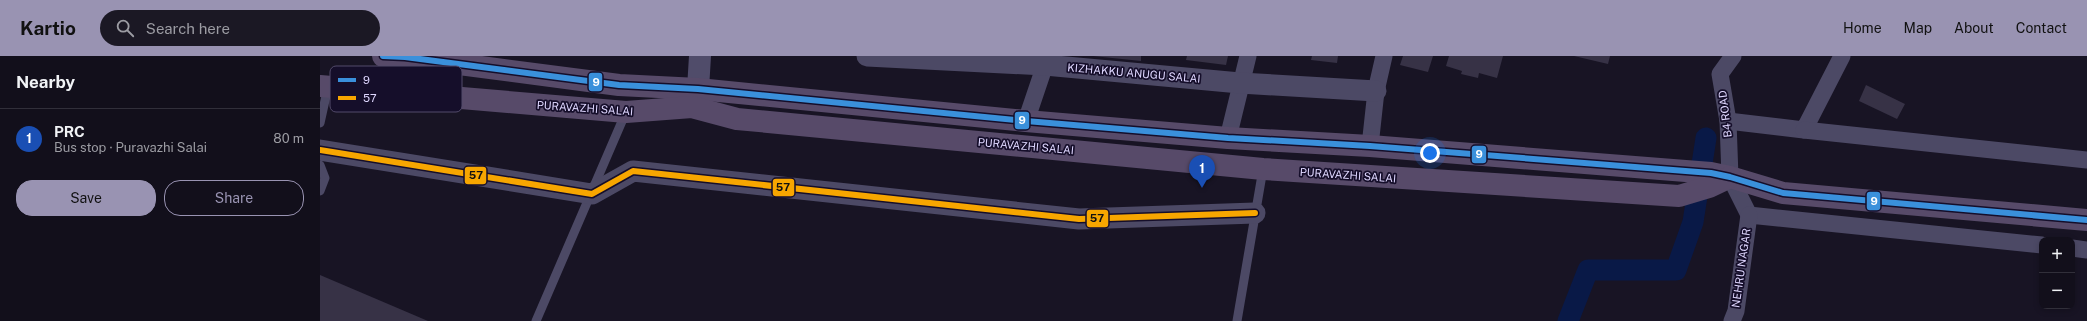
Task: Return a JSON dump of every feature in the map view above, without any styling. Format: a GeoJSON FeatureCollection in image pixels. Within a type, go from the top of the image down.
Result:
{"type":"FeatureCollection","features":[{"type":"Feature","properties":{"kind":"main road","name":"PURAVAZHI SALAI"},"geometry":{"type":"LineString","coordinates":[[383,56],[406,56],[620,85],[695,98],[1026,121],[1228,138],[1370,146],[1688,171],[1717,179],[1784,193],[2087,220]]}},
{"type":"Feature","properties":{"kind":"main road"},"geometry":{"type":"LineString","coordinates":[[695,98],[700,56]]}},
{"type":"Feature","properties":{"kind":"main road","name":"PURAVAZHI SALAI"},"geometry":{"type":"LineString","coordinates":[[462,98],[626,112],[695,98],[736,119],[1263,169],[1679,196],[1717,179]]}},
{"type":"Feature","properties":{"kind":"street","name":"KIZHAKKU ANUGU SALAI"},"geometry":{"type":"LineString","coordinates":[[867,56],[1047,60],[1240,83],[1376,91]]}},
{"type":"Feature","properties":{"kind":"street"},"geometry":{"type":"LineString","coordinates":[[1228,138],[1240,83],[1248,56]]}},
{"type":"Feature","properties":{"kind":"street"},"geometry":{"type":"LineString","coordinates":[[1370,146],[1376,91],[1384,56]]}},
{"type":"Feature","properties":{"kind":"street"},"geometry":{"type":"LineString","coordinates":[[1720,74],[1724,56]]}},
{"type":"Feature","properties":{"kind":"street","name":"B4 ROAD"},"geometry":{"type":"LineString","coordinates":[[1717,179],[1728,120],[1720,74],[1733,56]]}},
{"type":"Feature","properties":{"kind":"street"},"geometry":{"type":"LineString","coordinates":[[1804,130],[1842,56]]}},
{"type":"Feature","properties":{"kind":"street"},"geometry":{"type":"LineString","coordinates":[[1026,121],[1047,60]]}},
{"type":"Feature","properties":{"kind":"street"},"geometry":{"type":"LineString","coordinates":[[1728,120],[1804,130],[2087,160]]}},
{"type":"Feature","properties":{"kind":"street"},"geometry":{"type":"LineString","coordinates":[[320,150],[592,194],[633,171],[1079,219],[1255,213]]}},
{"type":"Feature","properties":{"kind":"street"},"geometry":{"type":"LineString","coordinates":[[1717,179],[1749,215],[2039,245]]}},
{"type":"Feature","properties":{"kind":"street","name":"NEHRU NAGAR"},"geometry":{"type":"LineString","coordinates":[[1732,321],[1736,311],[1749,215]]}},
{"type":"Feature","properties":{"kind":"street"},"geometry":{"type":"LineString","coordinates":[[2075,248],[2087,250]]}},
{"type":"Feature","properties":{"kind":"lane"},"geometry":{"type":"LineString","coordinates":[[320,122],[324,86]]}},
{"type":"Feature","properties":{"kind":"lane"},"geometry":{"type":"LineString","coordinates":[[536,321],[592,194],[626,112]]}},
{"type":"Feature","properties":{"kind":"lane"},"geometry":{"type":"LineString","coordinates":[[320,165],[325,178],[320,191]]}},
{"type":"Feature","properties":{"kind":"lane"},"geometry":{"type":"LineString","coordinates":[[1237,321],[1263,169]]}},
{"type":"Feature","properties":{"kind":"building"},"geometry":{"type":"Polygon","coordinates":[[[1093,56],[1141,56],[1141,61],[1093,56]]]}},
{"type":"Feature","properties":{"kind":"building"},"geometry":{"type":"Polygon","coordinates":[[[1187,56],[1228,56],[1226,65],[1186,60],[1187,56]]]}},
{"type":"Feature","properties":{"kind":"building"},"geometry":{"type":"Polygon","coordinates":[[[1312,56],[1338,56],[1337,63],[1311,60],[1312,56]]]}},
{"type":"Feature","properties":{"kind":"building"},"geometry":{"type":"Polygon","coordinates":[[[1403,56],[1433,56],[1428,72],[1400,65],[1403,56]]]}},
{"type":"Feature","properties":{"kind":"building"},"geometry":{"type":"Polygon","coordinates":[[[1449,56],[1503,56],[1497,78],[1479,73],[1478,78],[1461,74],[1462,71],[1446,66],[1449,56]]]}},
{"type":"Feature","properties":{"kind":"building"},"geometry":{"type":"Polygon","coordinates":[[[1574,56],[1610,56],[1608,64],[1574,56]]]}},
{"type":"Feature","properties":{"kind":"building"},"geometry":{"type":"Polygon","coordinates":[[[1866,85],[1905,104],[1897,119],[1859,101],[1866,85]]]}},
{"type":"Feature","properties":{"kind":"building"},"geometry":{"type":"Polygon","coordinates":[[[320,275],[428,321],[320,321],[320,275]]]}},
{"type":"Feature","properties":{"kind":"waterway"},"geometry":{"type":"LineString","coordinates":[[1568,321],[1588,270],[1676,270],[1693,222],[1706,138]]}},
{"type":"Feature","properties":{"kind":"transit line","name":"9"},"geometry":{"type":"LineString","coordinates":[[383,56],[405,57],[619,85],[698,89],[1026,121],[1228,138],[1370,146],[1711,173],[1730,177],[1783,193],[2087,220]]}},
{"type":"Feature","properties":{"kind":"transit line","name":"57"},"geometry":{"type":"LineString","coordinates":[[320,150],[592,194],[633,171],[1079,219],[1255,213]]}},
{"type":"Feature","properties":{"kind":"place","name":"PRC"},"geometry":{"type":"Point","coordinates":[1202,188]}}]}
